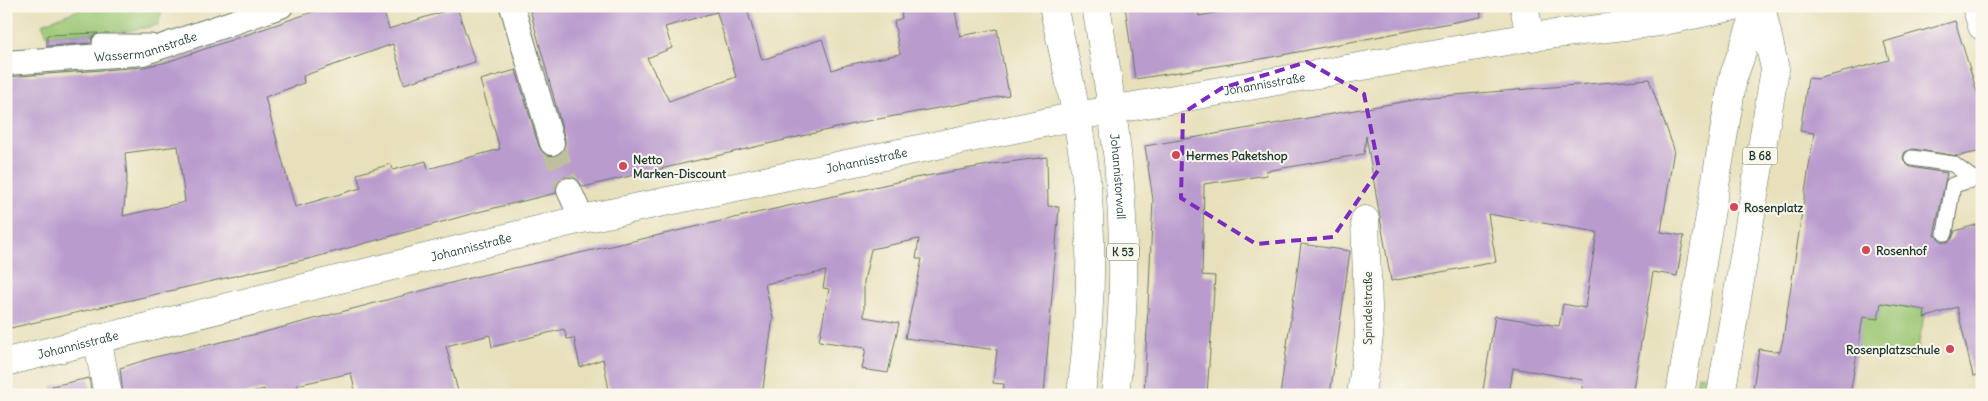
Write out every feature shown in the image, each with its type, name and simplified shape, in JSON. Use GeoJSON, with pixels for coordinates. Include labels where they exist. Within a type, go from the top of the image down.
{"type":"FeatureCollection","features":[{"type":"Feature","properties":{"kind":"main road","name":"K 53"},"geometry":{"type":"LineString","coordinates":[[1053,6],[1077,116],[1086,181],[1090,260],[1087,348],[1081,395]]}},
{"type":"Feature","properties":{"kind":"main road","name":"K 53"},"geometry":{"type":"LineString","coordinates":[[1096,6],[1112,110]]}},
{"type":"Feature","properties":{"kind":"main road"},"geometry":{"type":"LineString","coordinates":[[1524,6],[1530,37]]}},
{"type":"Feature","properties":{"kind":"main road","name":"Johannisstraße"},"geometry":{"type":"LineString","coordinates":[[6,362],[582,219],[1077,116],[1530,37],[1659,22],[1735,6]]}},
{"type":"Feature","properties":{"kind":"main road","name":"B 68"},"geometry":{"type":"LineString","coordinates":[[1680,395],[1733,78],[1759,6]]}},
{"type":"Feature","properties":{"kind":"main road","name":"B 68"},"geometry":{"type":"LineString","coordinates":[[1721,395],[1775,69],[1759,6]]}},
{"type":"Feature","properties":{"kind":"main road"},"geometry":{"type":"LineString","coordinates":[[1976,6],[1982,26]]}},
{"type":"Feature","properties":{"kind":"main road","name":"Johannistorwall"},"geometry":{"type":"LineString","coordinates":[[1112,110],[1118,167],[1123,258],[1120,349],[1116,395]]}},
{"type":"Feature","properties":{"kind":"main road","name":"Spindelstraße"},"geometry":{"type":"LineString","coordinates":[[1361,395],[1369,336],[1365,220]]}},
{"type":"Feature","properties":{"kind":"main road"},"geometry":{"type":"LineString","coordinates":[[97,338],[108,395]]}},
{"type":"Feature","properties":{"kind":"street","name":"Wassermannstraße"},"geometry":{"type":"LineString","coordinates":[[6,63],[143,53],[281,6]]}},
{"type":"Feature","properties":{"kind":"street"},"geometry":{"type":"LineString","coordinates":[[512,6],[552,143]]}},
{"type":"Feature","properties":{"kind":"street"},"geometry":{"type":"LineString","coordinates":[[569,190],[582,219]]}},
{"type":"Feature","properties":{"kind":"lane"},"geometry":{"type":"LineString","coordinates":[[100,42],[176,42]]}},
{"type":"Feature","properties":{"kind":"lane"},"geometry":{"type":"LineString","coordinates":[[1912,158],[1953,164],[1978,178]]}},
{"type":"Feature","properties":{"kind":"lane"},"geometry":{"type":"LineString","coordinates":[[1945,234],[1953,185],[1978,178]]}},
{"type":"Feature","properties":{"kind":"highlighted area"},"geometry":{"type":"Polygon","coordinates":[[[1307,62],[1364,94],[1379,169],[1333,237],[1256,244],[1181,198],[1183,113],[1222,88],[1307,62]]]}},
{"type":"Feature","properties":{"kind":"green space"},"geometry":{"type":"Polygon","coordinates":[[[88,6],[163,6],[158,25],[128,31],[47,35],[42,24],[88,6]]]}},
{"type":"Feature","properties":{"kind":"green space"},"geometry":{"type":"Polygon","coordinates":[[[1881,303],[1925,310],[1916,359],[1857,352],[1835,312],[1878,319],[1881,303]]]}},
{"type":"Feature","properties":{"kind":"green space"},"geometry":{"type":"Polygon","coordinates":[[[1698,375],[1712,377],[1709,395],[1695,395],[1698,375]]]}},
{"type":"Feature","properties":{"kind":"building"},"geometry":{"type":"Polygon","coordinates":[[[330,6],[382,6],[389,29],[457,7],[475,62],[404,84],[393,44],[303,76],[304,83],[265,97],[295,207],[361,188],[357,174],[391,164],[393,170],[426,161],[428,169],[500,149],[480,80],[516,70],[539,147],[543,153],[549,156],[562,153],[565,147],[565,139],[529,6],[715,6],[746,6],[762,60],[822,39],[832,70],[900,54],[894,21],[902,18],[900,6],[954,6],[960,36],[997,29],[1009,95],[862,122],[583,187],[577,179],[570,176],[564,177],[558,182],[556,193],[478,212],[312,258],[6,329],[6,77],[144,67],[167,62],[330,6]],[[715,6],[716,12],[665,27],[672,48],[647,58],[669,101],[736,77],[715,6]],[[178,146],[125,153],[127,178],[123,216],[185,202],[178,146]]]}},
{"type":"Feature","properties":{"kind":"building"},"geometry":{"type":"Polygon","coordinates":[[[1125,6],[1197,6],[1199,16],[1248,6],[1480,6],[1481,17],[1261,59],[1135,79],[1125,6]]]}},
{"type":"Feature","properties":{"kind":"building"},"geometry":{"type":"Polygon","coordinates":[[[1955,21],[1982,108],[1982,151],[1958,156],[1913,149],[1905,152],[1903,157],[1904,162],[1910,167],[1947,173],[1934,236],[1943,242],[1948,242],[1952,239],[1955,231],[1982,223],[1982,375],[1973,376],[1957,307],[1924,318],[1925,310],[1881,303],[1878,319],[1863,317],[1850,395],[1783,395],[1753,389],[1759,349],[1780,352],[1783,339],[1814,133],[1800,131],[1808,78],[1817,79],[1889,60],[1884,42],[1955,21]]]}},
{"type":"Feature","properties":{"kind":"building"},"geometry":{"type":"Polygon","coordinates":[[[98,33],[92,37],[91,43],[47,46],[47,35],[98,33]]]}},
{"type":"Feature","properties":{"kind":"building"},"geometry":{"type":"Polygon","coordinates":[[[1649,79],[1674,149],[1661,232],[1684,236],[1677,276],[1653,272],[1632,395],[1581,395],[1583,380],[1513,368],[1509,395],[1483,390],[1495,316],[1559,326],[1563,304],[1585,308],[1597,232],[1488,214],[1496,262],[1391,281],[1366,136],[1364,154],[1266,171],[1267,175],[1204,184],[1202,275],[1215,276],[1207,395],[1144,395],[1153,200],[1145,146],[1431,97],[1649,79]]]}},
{"type":"Feature","properties":{"kind":"building"},"geometry":{"type":"Polygon","coordinates":[[[1047,157],[1048,206],[1059,207],[1044,395],[1003,395],[1004,384],[993,383],[997,350],[905,338],[922,259],[916,259],[919,239],[871,249],[864,282],[864,317],[899,323],[888,373],[862,369],[866,348],[819,341],[829,289],[823,288],[826,271],[765,284],[773,318],[762,395],[610,395],[603,359],[580,367],[574,338],[567,339],[564,329],[492,347],[490,335],[446,346],[459,395],[356,395],[351,373],[297,385],[299,395],[265,395],[264,389],[240,395],[123,395],[120,368],[155,357],[261,333],[474,277],[752,214],[915,178],[1047,157]]]}},
{"type":"Feature","properties":{"kind":"building"},"geometry":{"type":"Polygon","coordinates":[[[1301,244],[1350,251],[1330,395],[1280,395],[1301,244]]]}},
{"type":"Feature","properties":{"kind":"building"},"geometry":{"type":"Polygon","coordinates":[[[89,378],[92,395],[53,395],[52,386],[89,378]]]}},
{"type":"Feature","properties":{"kind":"tunnel"},"geometry":{"type":"LineString","coordinates":[[552,143],[569,190]]}},
{"type":"Feature","properties":{"kind":"place","name":"Hermes Paketshop"},"geometry":{"type":"Point","coordinates":[1176,155]}},
{"type":"Feature","properties":{"kind":"place","name":"Netto Marken-Discount"},"geometry":{"type":"Point","coordinates":[623,166]}},
{"type":"Feature","properties":{"kind":"place","name":"Rosenplatz"},"geometry":{"type":"Point","coordinates":[1734,207]}},
{"type":"Feature","properties":{"kind":"place","name":"Rosenhof"},"geometry":{"type":"Point","coordinates":[1866,250]}},
{"type":"Feature","properties":{"kind":"place","name":"Rosenplatzschule"},"geometry":{"type":"Point","coordinates":[1950,349]}}]}
